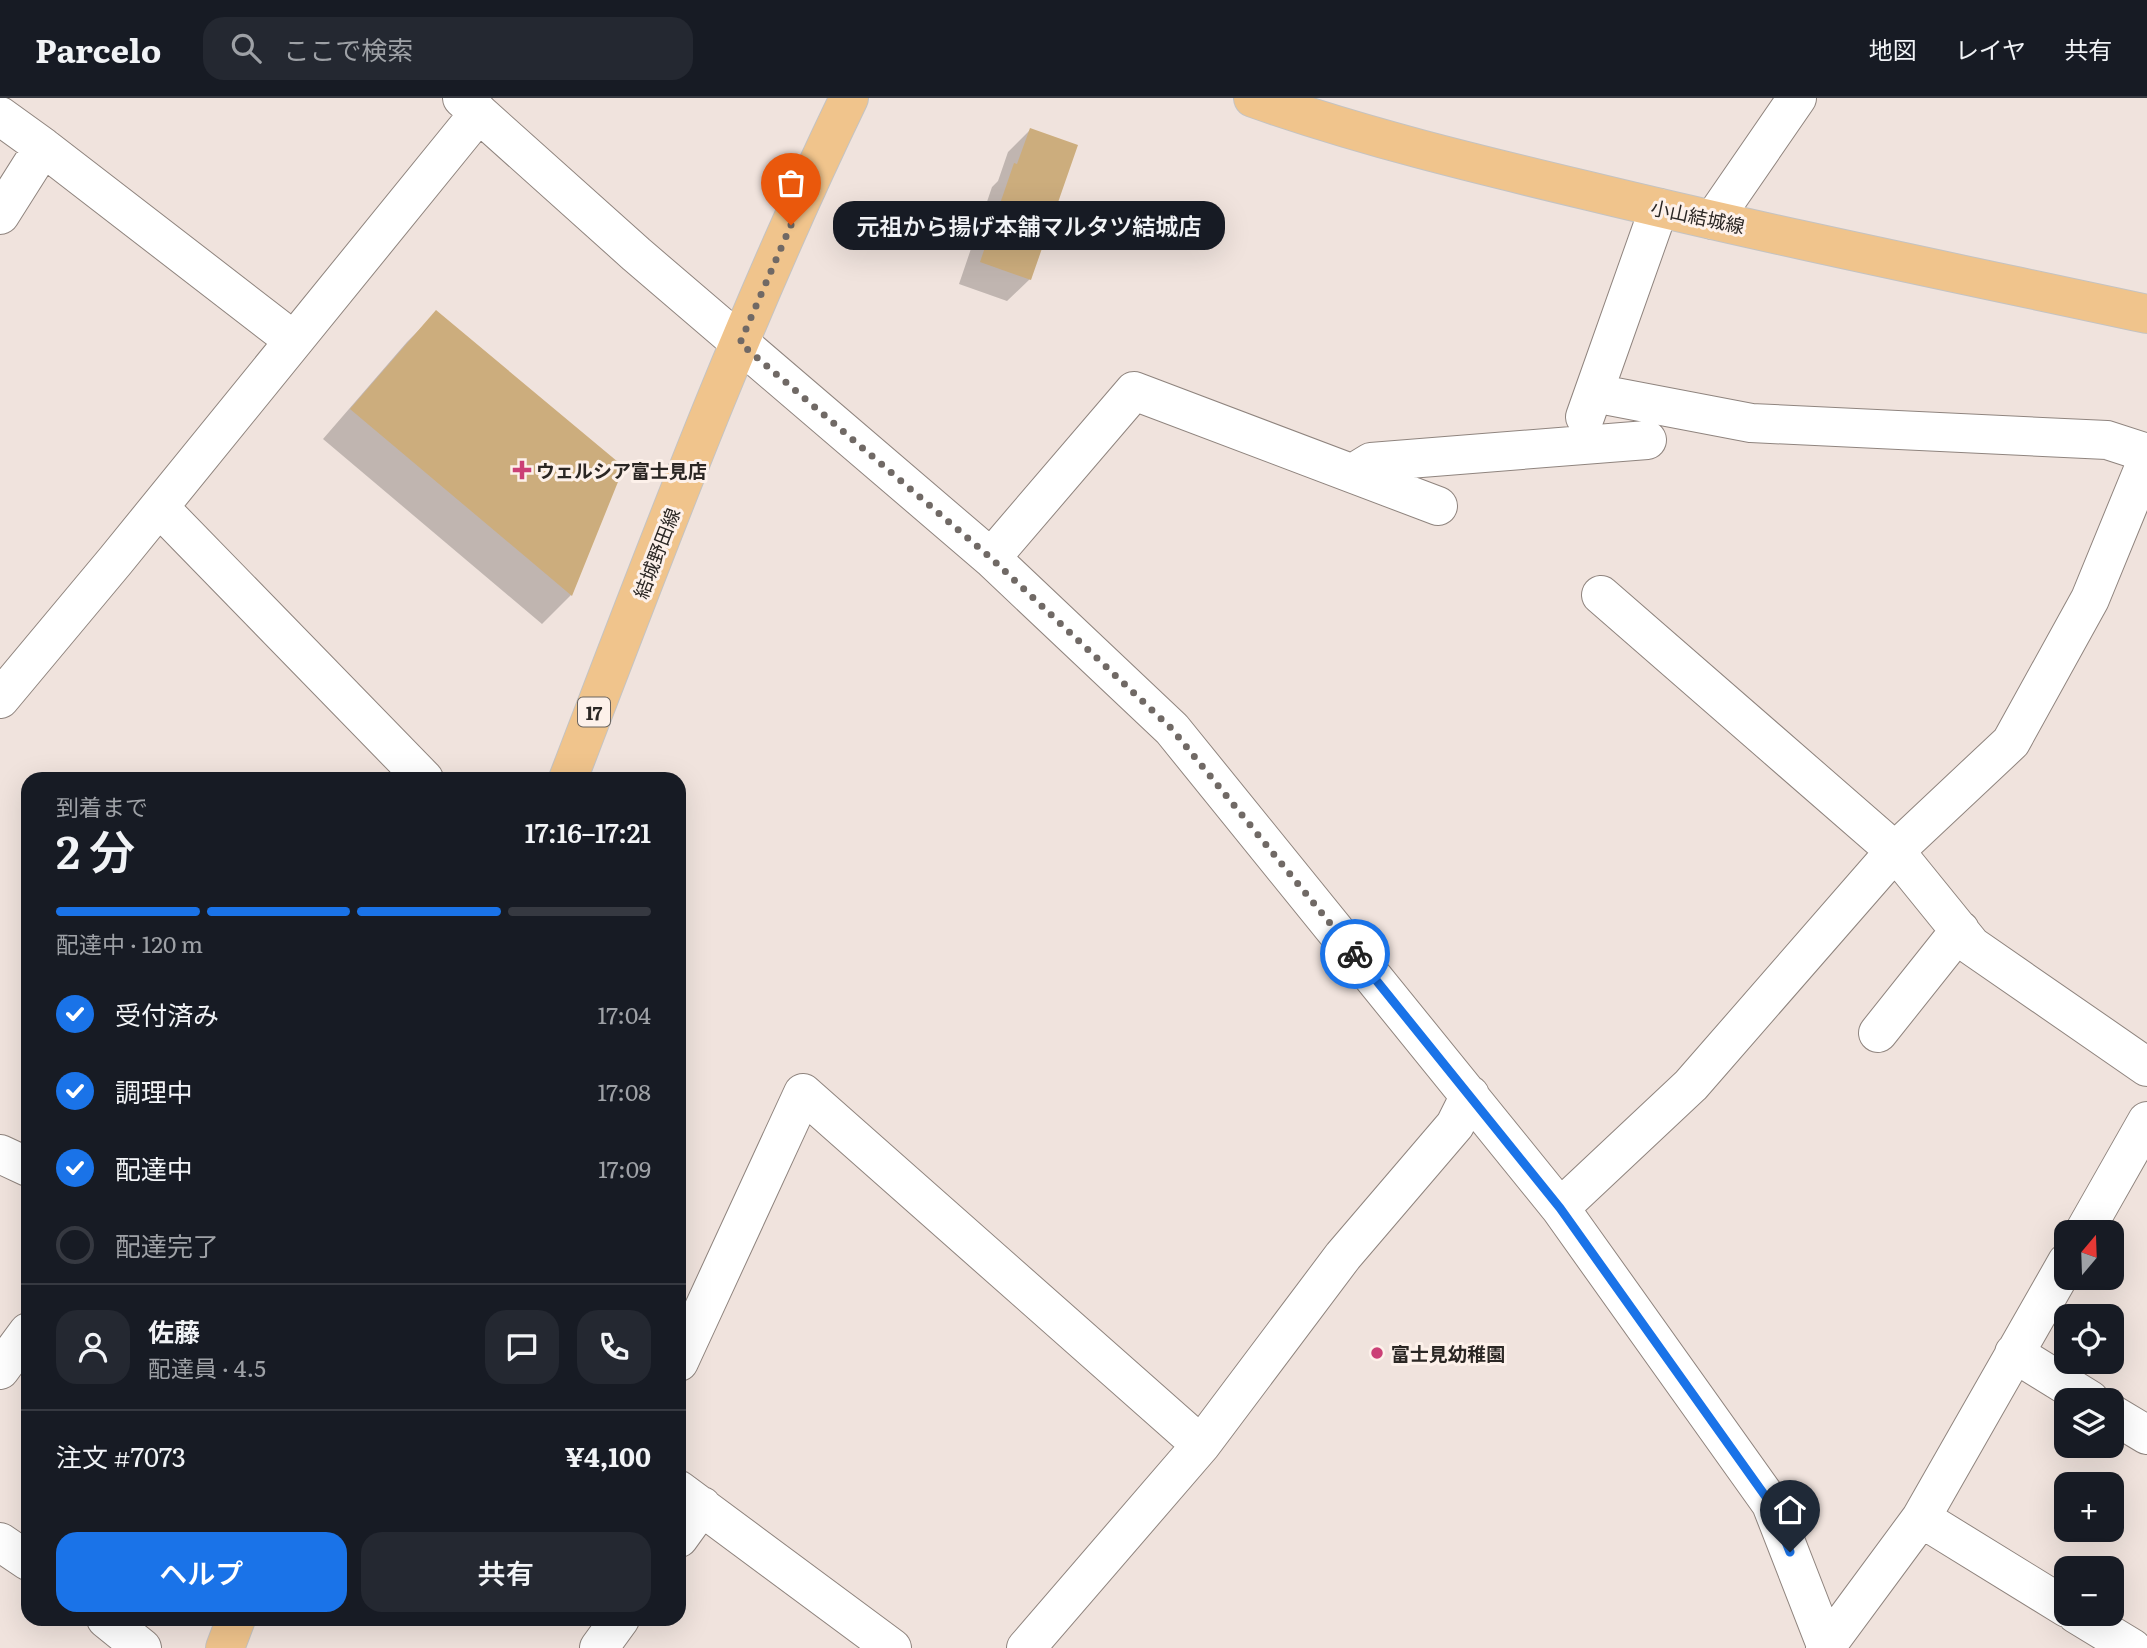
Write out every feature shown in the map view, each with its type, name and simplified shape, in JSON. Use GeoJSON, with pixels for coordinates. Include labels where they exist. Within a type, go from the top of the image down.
{"type":"FeatureCollection","features":[{"type":"Feature","properties":{"kind":"main road","name":"結城野田線"},"geometry":{"type":"LineString","coordinates":[[572,772],[689,466],[820,158],[849,98]]}},
{"type":"Feature","properties":{"kind":"main road","name":"小山結城線"},"geometry":{"type":"LineString","coordinates":[[1254,98],[1315,108],[1424,152],[1659,208],[2147,314]]}},
{"type":"Feature","properties":{"kind":"main road"},"geometry":{"type":"LineString","coordinates":[[225,1648],[233,1626]]}},
{"type":"Feature","properties":{"kind":"street"},"geometry":{"type":"LineString","coordinates":[[1713,220],[1797,98]]}},
{"type":"Feature","properties":{"kind":"street"},"geometry":{"type":"LineString","coordinates":[[0,699],[293,340],[470,106],[991,558],[1172,729],[1560,1208],[1771,1504],[1826,1647]]}},
{"type":"Feature","properties":{"kind":"street"},"geometry":{"type":"LineString","coordinates":[[0,116],[293,340]]}},
{"type":"Feature","properties":{"kind":"street"},"geometry":{"type":"LineString","coordinates":[[0,215],[43,147]]}},
{"type":"Feature","properties":{"kind":"street"},"geometry":{"type":"LineString","coordinates":[[1574,447],[1659,208]]}},
{"type":"Feature","properties":{"kind":"street"},"geometry":{"type":"LineString","coordinates":[[991,558],[1134,391],[1438,506]]}},
{"type":"Feature","properties":{"kind":"street"},"geometry":{"type":"LineString","coordinates":[[1594,393],[1751,423],[2107,440],[2147,453]]}},
{"type":"Feature","properties":{"kind":"street"},"geometry":{"type":"LineString","coordinates":[[1353,473],[1371,462],[1647,440]]}},
{"type":"Feature","properties":{"kind":"street"},"geometry":{"type":"LineString","coordinates":[[1560,1208],[1691,1085],[1895,851],[2011,742],[2090,598],[2147,460]]}},
{"type":"Feature","properties":{"kind":"street"},"geometry":{"type":"LineString","coordinates":[[159,507],[417,772]]}},
{"type":"Feature","properties":{"kind":"street"},"geometry":{"type":"LineString","coordinates":[[1601,595],[1895,851],[1972,946],[2147,1067]]}},
{"type":"Feature","properties":{"kind":"street"},"geometry":{"type":"LineString","coordinates":[[1878,1033],[1960,930]]}},
{"type":"Feature","properties":{"kind":"street"},"geometry":{"type":"LineString","coordinates":[[686,1347],[803,1094],[1201,1445]]}},
{"type":"Feature","properties":{"kind":"street"},"geometry":{"type":"LineString","coordinates":[[1026,1648],[1201,1445],[1343,1256],[1455,1125],[1470,1096]]}},
{"type":"Feature","properties":{"kind":"street"},"geometry":{"type":"LineString","coordinates":[[2091,1220],[2147,1121]]}},
{"type":"Feature","properties":{"kind":"street"},"geometry":{"type":"LineString","coordinates":[[0,1154],[21,1164]]}},
{"type":"Feature","properties":{"kind":"street"},"geometry":{"type":"LineString","coordinates":[[1826,1647],[1921,1518],[2054,1284]]}},
{"type":"Feature","properties":{"kind":"street"},"geometry":{"type":"LineString","coordinates":[[0,1370],[21,1342]]}},
{"type":"Feature","properties":{"kind":"street"},"geometry":{"type":"LineString","coordinates":[[2014,1353],[2071,1388]]}},
{"type":"Feature","properties":{"kind":"street"},"geometry":{"type":"LineString","coordinates":[[2124,1421],[2147,1435]]}},
{"type":"Feature","properties":{"kind":"street"},"geometry":{"type":"LineString","coordinates":[[691,1498],[877,1644]]}},
{"type":"Feature","properties":{"kind":"street"},"geometry":{"type":"LineString","coordinates":[[1921,1518],[2054,1600]]}},
{"type":"Feature","properties":{"kind":"street"},"geometry":{"type":"LineString","coordinates":[[0,1542],[21,1556]]}},
{"type":"Feature","properties":{"kind":"street"},"geometry":{"type":"LineString","coordinates":[[115,1626],[142,1648]]}},
{"type":"Feature","properties":{"kind":"street"},"geometry":{"type":"LineString","coordinates":[[599,1648],[615,1626]]}},
{"type":"Feature","properties":{"kind":"street"},"geometry":{"type":"LineString","coordinates":[[2096,1626],[2132,1648]]}},
{"type":"Feature","properties":{"kind":"building"},"geometry":{"type":"Polygon","coordinates":[[[1030,128],[1078,145],[1031,280],[980,262],[1014,163],[1017,164],[1030,128]]]}},
{"type":"Feature","properties":{"kind":"building"},"geometry":{"type":"Polygon","coordinates":[[[436,310],[624,467],[572,596],[350,409],[436,310]]]}},
{"type":"Feature","properties":{"kind":"way so far"},"geometry":{"type":"LineString","coordinates":[[791,225],[740,343],[991,558],[1172,729],[1355,954]]}},
{"type":"Feature","properties":{"kind":"place","name":"元祖から揚げ本舗マルタツ結城店"},"geometry":{"type":"Point","coordinates":[791,225]}},
{"type":"Feature","properties":{"kind":"place","name":"ウェルシア富士見店"},"geometry":{"type":"Point","coordinates":[522,470]}},
{"type":"Feature","properties":{"kind":"place","name":"富士見幼稚園"},"geometry":{"type":"Point","coordinates":[1377,1353]}},
{"type":"Feature","properties":{"kind":"route"},"geometry":{"type":"LineString","coordinates":[[1355,954],[1560,1208],[1771,1504],[1790,1552]]}}]}
